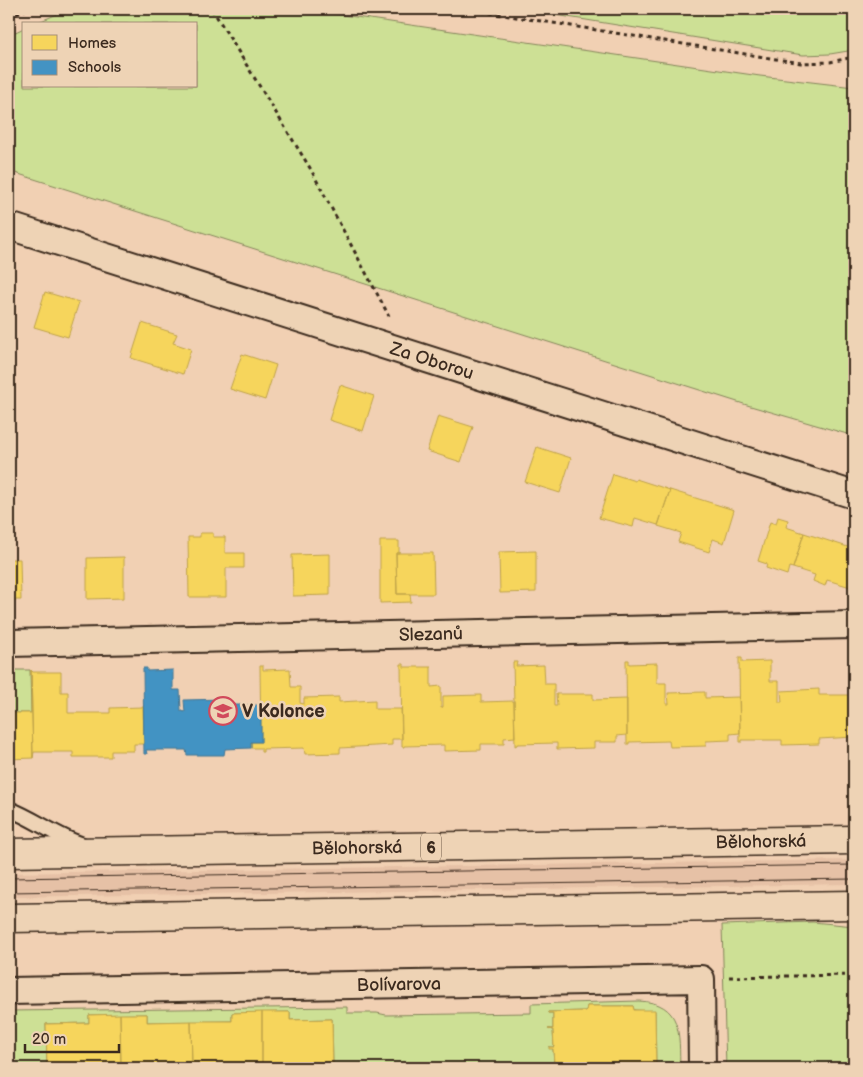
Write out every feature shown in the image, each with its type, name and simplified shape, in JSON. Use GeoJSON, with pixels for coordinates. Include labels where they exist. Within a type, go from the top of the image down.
{"type":"FeatureCollection","features":[{"type":"Feature","properties":{"kind":"main road","name":"Bělohorská"},"geometry":{"type":"LineString","coordinates":[[9,853],[854,840]]}},
{"type":"Feature","properties":{"kind":"main road"},"geometry":{"type":"LineString","coordinates":[[9,918],[851,906]]}},
{"type":"Feature","properties":{"kind":"street","name":"Za Oborou"},"geometry":{"type":"LineString","coordinates":[[9,226],[854,495]]}},
{"type":"Feature","properties":{"kind":"street","name":"Slezanů"},"geometry":{"type":"LineString","coordinates":[[9,643],[854,625]]}},
{"type":"Feature","properties":{"kind":"street","name":"Bolívarova"},"geometry":{"type":"LineString","coordinates":[[9,991],[701,979]]}},
{"type":"Feature","properties":{"kind":"street"},"geometry":{"type":"LineString","coordinates":[[701,979],[702,1068]]}},
{"type":"Feature","properties":{"kind":"lane"},"geometry":{"type":"LineString","coordinates":[[9,809],[32,818],[74,842],[105,852]]}},
{"type":"Feature","properties":{"kind":"path"},"geometry":{"type":"LineString","coordinates":[[9,17],[27,9]]}},
{"type":"Feature","properties":{"kind":"path"},"geometry":{"type":"LineString","coordinates":[[212,9],[310,168],[408,352]]}},
{"type":"Feature","properties":{"kind":"path"},"geometry":{"type":"LineString","coordinates":[[466,9],[801,63],[830,62],[854,57]]}},
{"type":"Feature","properties":{"kind":"path"},"geometry":{"type":"LineString","coordinates":[[701,979],[854,975]]}},
{"type":"Feature","properties":{"kind":"shaded area"},"geometry":{"type":"Polygon","coordinates":[[[854,860],[854,884],[9,897],[9,873],[854,860]]]}},
{"type":"Feature","properties":{"kind":"green space"},"geometry":{"type":"Polygon","coordinates":[[[69,9],[301,9],[760,76],[854,87],[854,436],[747,405],[9,171],[9,35],[22,29],[22,88],[198,88],[198,22],[39,22],[69,9]]]}},
{"type":"Feature","properties":{"kind":"green space"},"geometry":{"type":"Polygon","coordinates":[[[518,9],[854,9],[854,50],[830,54],[803,55],[518,9]]]}},
{"type":"Feature","properties":{"kind":"green space"},"geometry":{"type":"Polygon","coordinates":[[[11,670],[30,670],[31,713],[12,713],[11,670]]]}},
{"type":"Feature","properties":{"kind":"green space"},"geometry":{"type":"Polygon","coordinates":[[[813,922],[854,926],[853,1068],[726,1068],[722,925],[813,922]]]}},
{"type":"Feature","properties":{"kind":"green space"},"geometry":{"type":"Polygon","coordinates":[[[639,1001],[653,1003],[664,1008],[676,1022],[680,1068],[656,1068],[655,1011],[634,1010],[633,1006],[587,1006],[586,1011],[548,1012],[553,1013],[553,1029],[548,1029],[553,1030],[554,1047],[549,1047],[553,1049],[554,1064],[549,1064],[549,1068],[333,1068],[332,1019],[290,1020],[290,1012],[232,1013],[232,1021],[147,1022],[147,1014],[89,1015],[89,1023],[46,1024],[47,1068],[9,1068],[9,1011],[347,1007],[347,1013],[377,1013],[386,1015],[531,1013],[531,1004],[639,1001]]]}},
{"type":"Feature","properties":{"kind":"building: Homes"},"geometry":{"type":"Polygon","coordinates":[[[45,292],[79,302],[68,337],[34,327],[45,292]]]}},
{"type":"Feature","properties":{"kind":"building: Homes"},"geometry":{"type":"Polygon","coordinates":[[[142,323],[177,334],[173,343],[191,349],[183,374],[131,358],[142,323]]]}},
{"type":"Feature","properties":{"kind":"building: Homes"},"geometry":{"type":"Polygon","coordinates":[[[242,354],[276,365],[265,400],[230,389],[242,354]]]}},
{"type":"Feature","properties":{"kind":"building: Homes"},"geometry":{"type":"Polygon","coordinates":[[[340,385],[374,396],[363,431],[329,420],[340,385]]]}},
{"type":"Feature","properties":{"kind":"building: Homes"},"geometry":{"type":"Polygon","coordinates":[[[438,416],[473,427],[461,462],[427,451],[438,416]]]}},
{"type":"Feature","properties":{"kind":"building: Homes"},"geometry":{"type":"Polygon","coordinates":[[[537,447],[571,458],[560,493],[525,482],[537,447]]]}},
{"type":"Feature","properties":{"kind":"building: Homes"},"geometry":{"type":"Polygon","coordinates":[[[613,474],[670,490],[658,525],[635,518],[633,527],[599,518],[613,474]]]}},
{"type":"Feature","properties":{"kind":"building: Homes"},"geometry":{"type":"Polygon","coordinates":[[[670,490],[734,510],[724,543],[713,539],[709,552],[678,542],[681,533],[658,526],[670,490]]]}},
{"type":"Feature","properties":{"kind":"building: Homes"},"geometry":{"type":"Polygon","coordinates":[[[778,517],[788,520],[786,527],[804,533],[793,568],[789,567],[787,575],[766,568],[767,564],[758,561],[770,522],[776,524],[778,517]]]}},
{"type":"Feature","properties":{"kind":"building: Homes"},"geometry":{"type":"Polygon","coordinates":[[[200,533],[213,533],[213,537],[225,537],[225,553],[244,553],[244,568],[226,568],[226,597],[189,597],[188,537],[200,537],[200,533]]]}},
{"type":"Feature","properties":{"kind":"building: Homes"},"geometry":{"type":"Polygon","coordinates":[[[804,533],[854,549],[854,588],[827,580],[825,586],[813,581],[815,575],[793,568],[804,533]]]}},
{"type":"Feature","properties":{"kind":"building: Homes"},"geometry":{"type":"Polygon","coordinates":[[[380,541],[399,541],[399,553],[396,553],[397,594],[410,594],[411,602],[380,603],[380,541]]]}},
{"type":"Feature","properties":{"kind":"building: Homes"},"geometry":{"type":"Polygon","coordinates":[[[536,551],[536,592],[500,593],[499,552],[536,551]]]}},
{"type":"Feature","properties":{"kind":"building: Homes"},"geometry":{"type":"Polygon","coordinates":[[[396,553],[433,553],[434,594],[397,594],[396,553]]]}},
{"type":"Feature","properties":{"kind":"building: Homes"},"geometry":{"type":"Polygon","coordinates":[[[330,554],[330,595],[293,596],[292,555],[330,554]]]}},
{"type":"Feature","properties":{"kind":"building: Homes"},"geometry":{"type":"Polygon","coordinates":[[[124,557],[124,598],[87,599],[87,558],[124,557]]]}},
{"type":"Feature","properties":{"kind":"building: Homes"},"geometry":{"type":"Polygon","coordinates":[[[9,559],[20,559],[21,600],[9,600],[9,559]]]}},
{"type":"Feature","properties":{"kind":"building: Homes"},"geometry":{"type":"Polygon","coordinates":[[[739,658],[742,658],[742,662],[770,661],[770,681],[779,681],[779,702],[782,702],[781,691],[819,689],[819,695],[854,695],[854,737],[819,739],[819,744],[782,745],[782,740],[742,740],[740,742],[739,658]]]}},
{"type":"Feature","properties":{"kind":"building: Homes"},"geometry":{"type":"Polygon","coordinates":[[[626,660],[629,660],[629,664],[657,663],[657,683],[666,683],[666,704],[669,704],[668,693],[705,692],[705,698],[739,697],[740,733],[730,734],[730,740],[706,741],[706,746],[670,747],[669,741],[629,742],[627,744],[626,660]]]}},
{"type":"Feature","properties":{"kind":"building: Homes"},"geometry":{"type":"Polygon","coordinates":[[[513,662],[517,662],[516,666],[544,665],[545,684],[554,684],[554,706],[557,706],[556,694],[593,694],[593,700],[627,699],[627,735],[617,736],[617,742],[594,742],[594,748],[557,749],[557,743],[517,744],[515,746],[513,662]]]}},
{"type":"Feature","properties":{"kind":"building: Homes"},"geometry":{"type":"Polygon","coordinates":[[[401,664],[404,664],[404,667],[431,667],[431,687],[441,686],[441,708],[443,707],[443,696],[481,695],[481,702],[514,701],[515,737],[504,738],[504,744],[481,744],[481,750],[444,751],[444,745],[402,747],[401,664]]]}},
{"type":"Feature","properties":{"kind":"building: Homes"},"geometry":{"type":"Polygon","coordinates":[[[260,666],[263,666],[263,670],[290,669],[291,687],[300,687],[300,703],[304,704],[304,698],[339,697],[339,702],[375,700],[375,709],[401,709],[402,739],[392,739],[392,745],[340,748],[340,753],[305,754],[304,748],[263,749],[263,752],[261,752],[261,748],[251,748],[251,742],[261,742],[260,666]]]}},
{"type":"Feature","properties":{"kind":"building: Homes"},"geometry":{"type":"Polygon","coordinates":[[[9,670],[11,670],[12,713],[31,713],[31,670],[33,758],[9,759],[9,670]]]}},
{"type":"Feature","properties":{"kind":"building: Homes"},"geometry":{"type":"Polygon","coordinates":[[[31,670],[33,672],[61,672],[61,692],[68,692],[68,713],[110,713],[110,708],[143,707],[144,744],[134,744],[134,751],[111,751],[111,757],[73,757],[73,752],[34,752],[33,758],[31,670]]]}},
{"type":"Feature","properties":{"kind":"building: Homes"},"geometry":{"type":"Polygon","coordinates":[[[587,1006],[633,1006],[634,1010],[655,1010],[656,1068],[549,1068],[549,1064],[554,1064],[553,1049],[549,1049],[549,1047],[554,1047],[553,1030],[548,1029],[553,1029],[553,1013],[548,1012],[586,1011],[587,1006]]]}},
{"type":"Feature","properties":{"kind":"building: Homes"},"geometry":{"type":"Polygon","coordinates":[[[262,1012],[262,1068],[192,1068],[191,1021],[232,1021],[232,1013],[262,1012]]]}},
{"type":"Feature","properties":{"kind":"building: Homes"},"geometry":{"type":"Polygon","coordinates":[[[262,1012],[290,1012],[290,1020],[332,1019],[333,1068],[262,1068],[262,1012]]]}},
{"type":"Feature","properties":{"kind":"building: Homes"},"geometry":{"type":"Polygon","coordinates":[[[120,1014],[121,1068],[47,1068],[46,1024],[89,1023],[89,1015],[120,1014]]]}},
{"type":"Feature","properties":{"kind":"building: Homes"},"geometry":{"type":"Polygon","coordinates":[[[120,1014],[147,1014],[147,1022],[191,1021],[192,1068],[121,1068],[120,1014]]]}},
{"type":"Feature","properties":{"kind":"building: Schools","name":"V Kolonce"},"geometry":{"type":"Polygon","coordinates":[[[143,668],[147,668],[147,671],[173,670],[173,690],[180,690],[181,711],[185,712],[184,700],[224,699],[224,705],[261,705],[261,742],[251,742],[251,748],[225,749],[224,755],[187,755],[186,750],[146,750],[147,754],[144,754],[143,668]]]}},
{"type":"Feature","properties":{"kind":"tram line"},"geometry":{"type":"LineString","coordinates":[[9,878],[854,865]]}},
{"type":"Feature","properties":{"kind":"tram line"},"geometry":{"type":"LineString","coordinates":[[9,892],[854,879]]}},
{"type":"Feature","properties":{"kind":"place","name":"V Kolonce"},"geometry":{"type":"Point","coordinates":[223,711]}}]}
